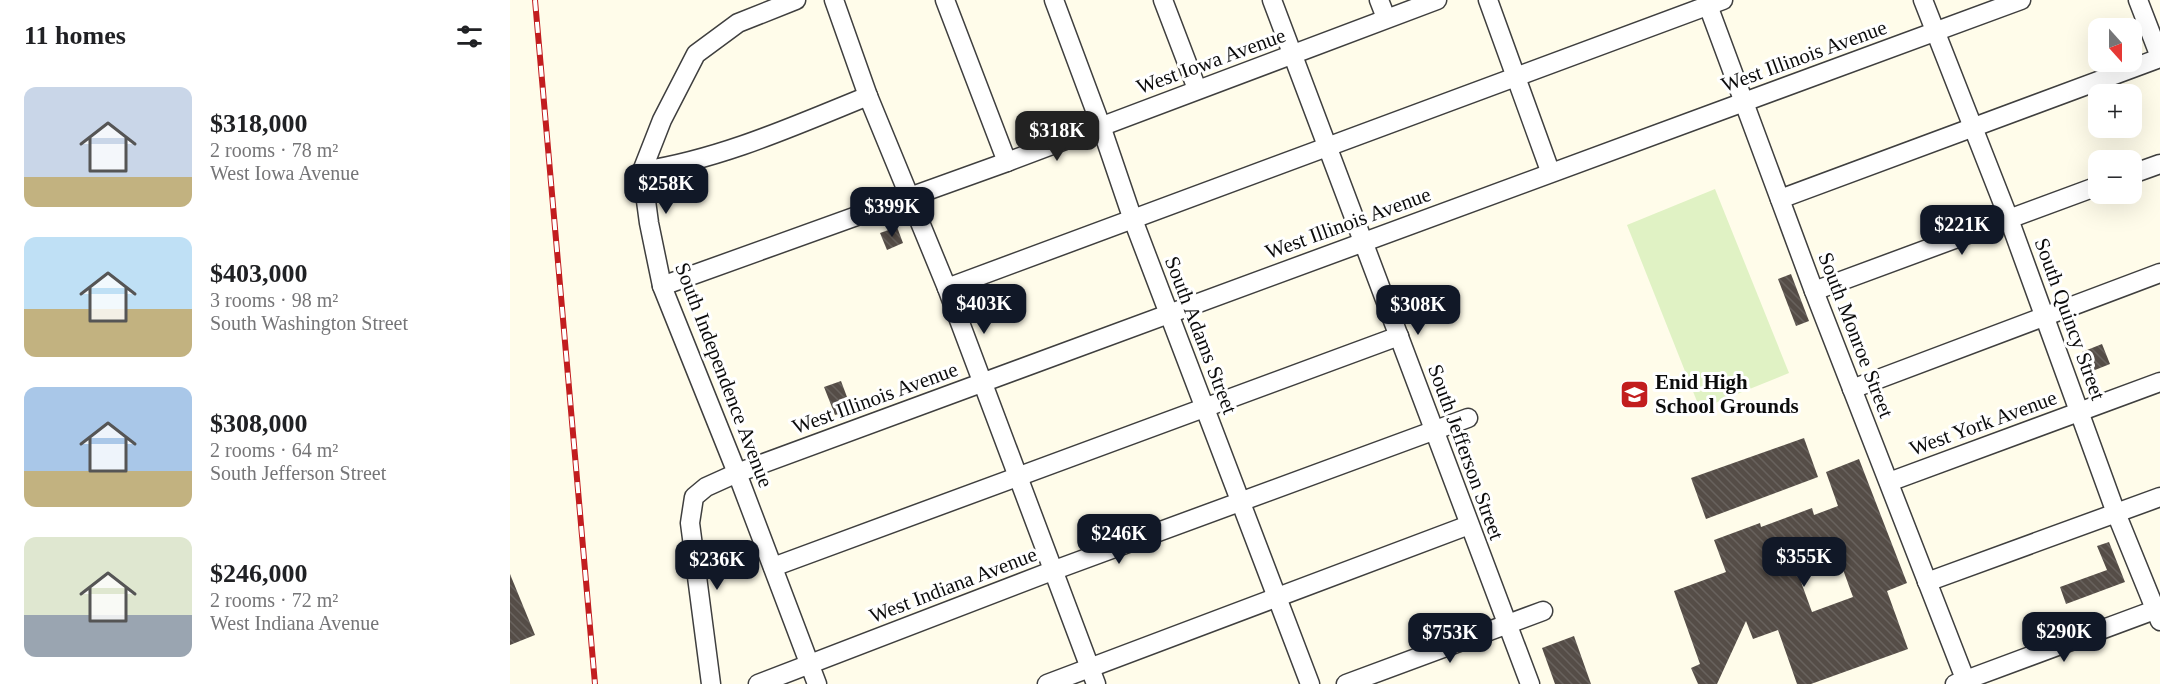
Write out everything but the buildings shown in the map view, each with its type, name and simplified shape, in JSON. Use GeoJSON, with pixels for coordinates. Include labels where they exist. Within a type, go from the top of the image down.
{"type":"FeatureCollection","features":[{"type":"Feature","properties":{"kind":"street","name":"South Independence Avenue"},"geometry":{"type":"LineString","coordinates":[[796,0],[738,23],[696,54],[662,120],[642,171],[649,223],[662,286],[737,473],[817,684]]}},
{"type":"Feature","properties":{"kind":"street"},"geometry":{"type":"LineString","coordinates":[[834,0],[868,96],[947,288],[1093,676]]}},
{"type":"Feature","properties":{"kind":"street"},"geometry":{"type":"LineString","coordinates":[[945,0],[1007,162]]}},
{"type":"Feature","properties":{"kind":"street","name":"South Adams Street"},"geometry":{"type":"LineString","coordinates":[[1054,0],[1132,217],[1311,684]]}},
{"type":"Feature","properties":{"kind":"street"},"geometry":{"type":"LineString","coordinates":[[1163,0],[1197,89]]}},
{"type":"Feature","properties":{"kind":"street","name":"South Jefferson Street"},"geometry":{"type":"LineString","coordinates":[[1272,0],[1468,525],[1530,684]]}},
{"type":"Feature","properties":{"kind":"street"},"geometry":{"type":"LineString","coordinates":[[1379,0],[1386,18]]}},
{"type":"Feature","properties":{"kind":"street","name":"West Iowa Avenue"},"geometry":{"type":"LineString","coordinates":[[662,286],[909,195],[1007,162],[1437,0]]}},
{"type":"Feature","properties":{"kind":"street"},"geometry":{"type":"LineString","coordinates":[[1488,0],[1550,171]]}},
{"type":"Feature","properties":{"kind":"street","name":"South Quincy Street"},"geometry":{"type":"LineString","coordinates":[[1923,0],[2009,219],[2116,513],[2159,613]]}},
{"type":"Feature","properties":{"kind":"street","name":"West Illinois Avenue"},"geometry":{"type":"LineString","coordinates":[[711,684],[690,523],[694,497],[706,488],[737,473],[1168,312],[2021,0]]}},
{"type":"Feature","properties":{"kind":"street"},"geometry":{"type":"LineString","coordinates":[[1780,199],[2160,57],[2138,0]]}},
{"type":"Feature","properties":{"kind":"street"},"geometry":{"type":"LineString","coordinates":[[947,288],[1712,2]]}},
{"type":"Feature","properties":{"kind":"street","name":"South Monroe Street"},"geometry":{"type":"LineString","coordinates":[[1712,2],[1742,102],[1927,582],[1962,683]]}},
{"type":"Feature","properties":{"kind":"street"},"geometry":{"type":"LineString","coordinates":[[642,171],[689,162],[729,150],[868,96]]}},
{"type":"Feature","properties":{"kind":"street"},"geometry":{"type":"LineString","coordinates":[[2142,170],[2160,164]]}},
{"type":"Feature","properties":{"kind":"street"},"geometry":{"type":"LineString","coordinates":[[1814,291],[2088,190]]}},
{"type":"Feature","properties":{"kind":"street"},"geometry":{"type":"LineString","coordinates":[[1852,389],[2160,273]]}},
{"type":"Feature","properties":{"kind":"street"},"geometry":{"type":"LineString","coordinates":[[773,567],[1399,336]]}},
{"type":"Feature","properties":{"kind":"street","name":"West York Avenue"},"geometry":{"type":"LineString","coordinates":[[1889,482],[2160,382]]}},
{"type":"Feature","properties":{"kind":"street","name":"West Indiana Avenue"},"geometry":{"type":"LineString","coordinates":[[758,684],[1052,571],[1468,418]]}},
{"type":"Feature","properties":{"kind":"street"},"geometry":{"type":"LineString","coordinates":[[1927,582],[2160,497]]}},
{"type":"Feature","properties":{"kind":"street"},"geometry":{"type":"LineString","coordinates":[[1047,684],[1093,676],[1277,596],[1468,525]]}},
{"type":"Feature","properties":{"kind":"street"},"geometry":{"type":"LineString","coordinates":[[1346,684],[1543,611]]}},
{"type":"Feature","properties":{"kind":"street"},"geometry":{"type":"LineString","coordinates":[[1962,683],[2159,613]]}},
{"type":"Feature","properties":{"kind":"green space"},"geometry":{"type":"Polygon","coordinates":[[[1715,189],[1789,373],[1700,409],[1627,225],[1715,189]]]}},
{"type":"Feature","properties":{"kind":"railway"},"geometry":{"type":"LineString","coordinates":[[535,0],[595,684]]}},
{"type":"Feature","properties":{"kind":"place","name":"Enid High School Grounds"},"geometry":{"type":"Point","coordinates":[1634,394]}}]}
